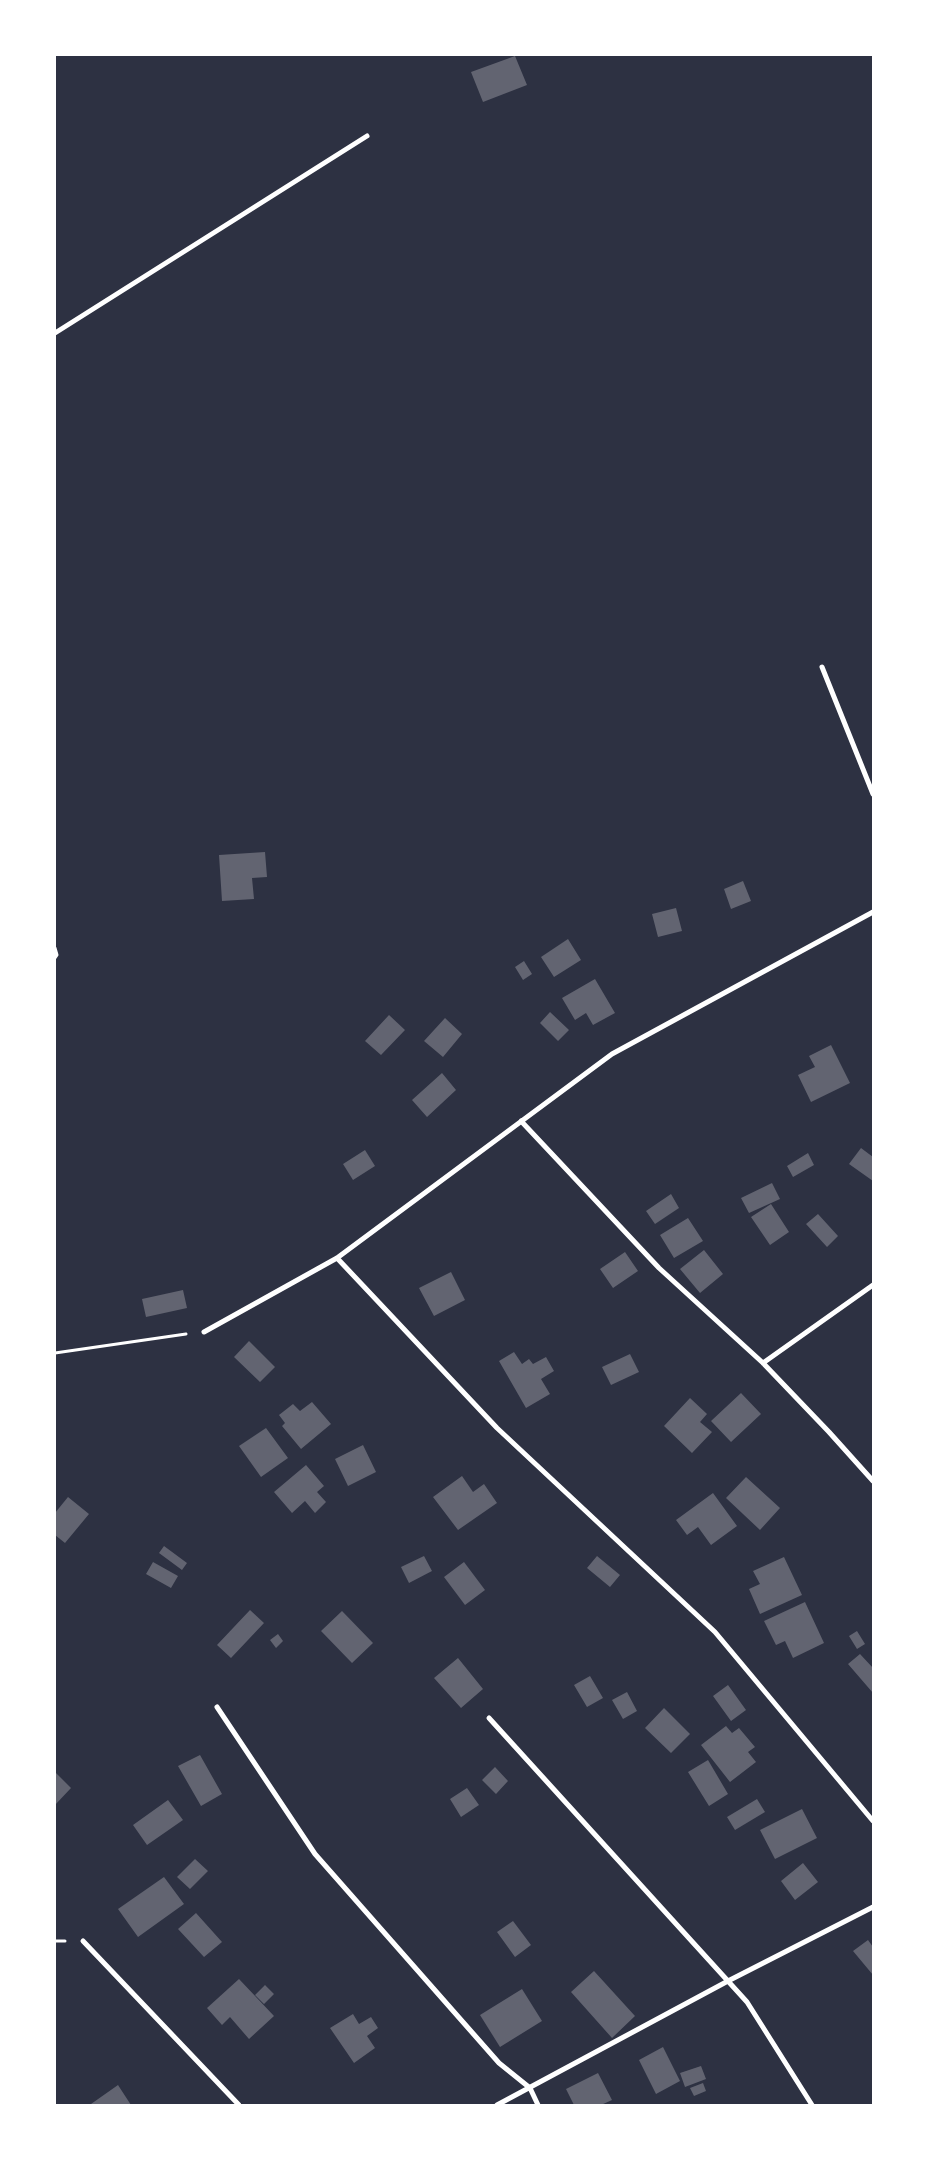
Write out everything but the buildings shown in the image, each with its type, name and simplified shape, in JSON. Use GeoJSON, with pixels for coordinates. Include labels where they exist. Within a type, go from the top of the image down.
{"type":"FeatureCollection","features":[{"type":"Feature","properties":{"kind":"street"},"geometry":{"type":"LineString","coordinates":[[55,333],[367,136]]}},
{"type":"Feature","properties":{"kind":"street"},"geometry":{"type":"LineString","coordinates":[[822,667],[873,794]]}},
{"type":"Feature","properties":{"kind":"street"},"geometry":{"type":"LineString","coordinates":[[204,1332],[336,1258],[612,1054],[873,912]]}},
{"type":"Feature","properties":{"kind":"street"},"geometry":{"type":"LineString","coordinates":[[521,1121],[660,1268],[763,1363],[873,1481]]}},
{"type":"Feature","properties":{"kind":"street"},"geometry":{"type":"LineString","coordinates":[[336,1258],[497,1428],[715,1632],[873,1820]]}},
{"type":"Feature","properties":{"kind":"street"},"geometry":{"type":"LineString","coordinates":[[763,1363],[873,1285]]}},
{"type":"Feature","properties":{"kind":"street"},"geometry":{"type":"LineString","coordinates":[[217,1707],[315,1854],[499,2063],[530,2088],[538,2105]]}},
{"type":"Feature","properties":{"kind":"street"},"geometry":{"type":"LineString","coordinates":[[489,1718],[747,2002],[812,2105]]}},
{"type":"Feature","properties":{"kind":"street"},"geometry":{"type":"LineString","coordinates":[[497,2105],[728,1981],[873,1907]]}},
{"type":"Feature","properties":{"kind":"street"},"geometry":{"type":"LineString","coordinates":[[83,1941],[239,2105]]}},
{"type":"Feature","properties":{"kind":"path"},"geometry":{"type":"LineString","coordinates":[[55,948],[57,955],[55,958]]}},
{"type":"Feature","properties":{"kind":"path"},"geometry":{"type":"LineString","coordinates":[[55,1353],[204,1332]]}}]}
